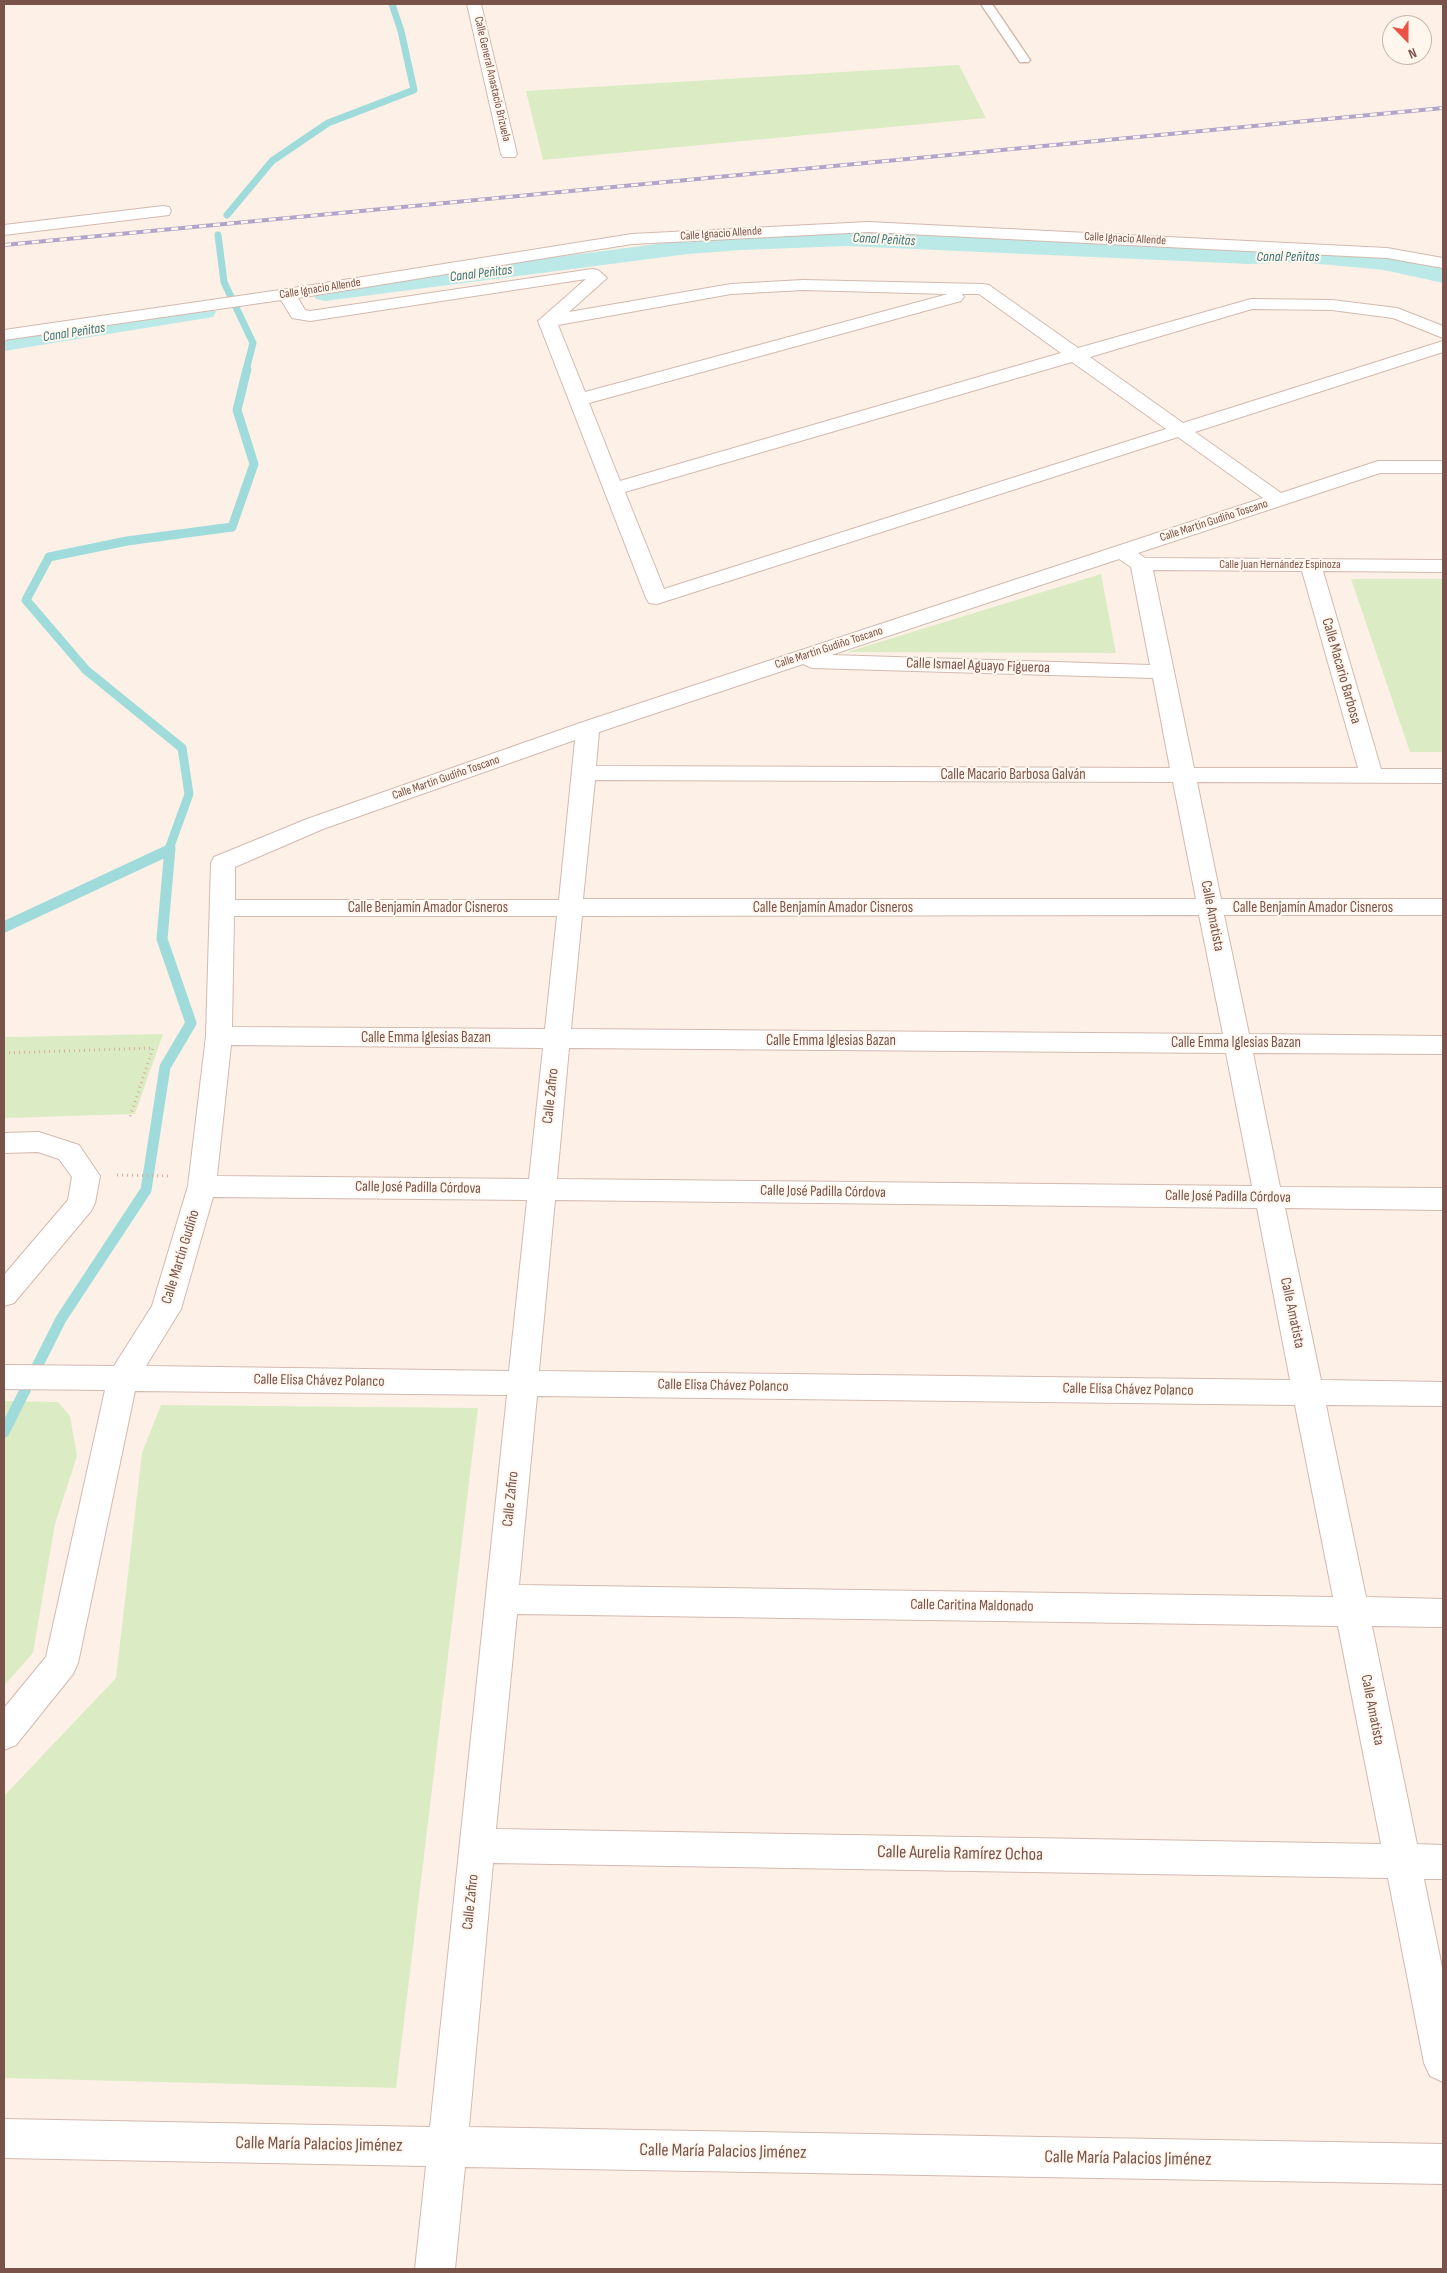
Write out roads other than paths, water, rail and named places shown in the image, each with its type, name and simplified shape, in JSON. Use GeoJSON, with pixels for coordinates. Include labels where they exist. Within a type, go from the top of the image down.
{"type":"FeatureCollection","features":[{"type":"Feature","properties":{"kind":"street","name":"Calle General Anastacio Brizuela"},"geometry":{"type":"LineString","coordinates":[[474,4],[509,154]]}},
{"type":"Feature","properties":{"kind":"street"},"geometry":{"type":"LineString","coordinates":[[4,230],[163,212]]}},
{"type":"Feature","properties":{"kind":"street","name":"Calle Ignacio Allende"},"geometry":{"type":"LineString","coordinates":[[4,335],[287,294],[632,239],[759,231],[868,227],[1312,248],[1387,253],[1443,263]]}},
{"type":"Feature","properties":{"kind":"street"},"geometry":{"type":"LineString","coordinates":[[287,294],[298,314],[310,316],[583,274],[592,274],[598,278],[547,321]]}},
{"type":"Feature","properties":{"kind":"street"},"geometry":{"type":"LineString","coordinates":[[547,321],[731,289],[803,285],[983,289],[1278,500]]}},
{"type":"Feature","properties":{"kind":"street"},"geometry":{"type":"LineString","coordinates":[[578,400],[983,289]]}},
{"type":"Feature","properties":{"kind":"street"},"geometry":{"type":"LineString","coordinates":[[613,489],[1251,304],[1332,305],[1397,313],[1443,333]]}},
{"type":"Feature","properties":{"kind":"street"},"geometry":{"type":"LineString","coordinates":[[547,321],[657,598],[1443,346]]}},
{"type":"Feature","properties":{"kind":"street","name":"Calle Martín Gudiño Toscano"},"geometry":{"type":"LineString","coordinates":[[223,863],[315,824],[588,728],[793,660],[1131,558],[1278,500],[1378,466],[1443,467]]}},
{"type":"Feature","properties":{"kind":"street","name":"Calle Juan Hernández Espinoza"},"geometry":{"type":"LineString","coordinates":[[1131,558],[1310,565],[1443,566]]}},
{"type":"Feature","properties":{"kind":"street","name":"Calle Amatista"},"geometry":{"type":"LineString","coordinates":[[1131,558],[1163,672],[1443,2063]]}},
{"type":"Feature","properties":{"kind":"street","name":"Calle Macario Barbosa"},"geometry":{"type":"LineString","coordinates":[[1310,565],[1372,776]]}},
{"type":"Feature","properties":{"kind":"street","name":"Calle Ismael Aguayo Figueroa"},"geometry":{"type":"LineString","coordinates":[[793,660],[1163,672]]}},
{"type":"Feature","properties":{"kind":"street","name":"Calle Zafiro"},"geometry":{"type":"LineString","coordinates":[[435,2269],[588,728]]}},
{"type":"Feature","properties":{"kind":"street","name":"Calle Macario Barbosa Galván"},"geometry":{"type":"LineString","coordinates":[[583,773],[1443,776]]}},
{"type":"Feature","properties":{"kind":"street","name":"Calle Martín Gudiño"},"geometry":{"type":"LineString","coordinates":[[4,1734],[61,1663],[123,1378],[166,1309],[202,1186],[219,1036],[223,863]]}},
{"type":"Feature","properties":{"kind":"street","name":"Calle Benjamín Amador Cisneros"},"geometry":{"type":"LineString","coordinates":[[222,908],[1443,907]]}},
{"type":"Feature","properties":{"kind":"street","name":"Calle Emma Iglesias Bazan"},"geometry":{"type":"LineString","coordinates":[[219,1036],[1443,1045]]}},
{"type":"Feature","properties":{"kind":"street"},"geometry":{"type":"LineString","coordinates":[[4,1143],[39,1142],[70,1152],[86,1176],[81,1203],[4,1295]]}},
{"type":"Feature","properties":{"kind":"street","name":"Calle José Padilla Córdova"},"geometry":{"type":"LineString","coordinates":[[202,1186],[1443,1199]]}},
{"type":"Feature","properties":{"kind":"street","name":"Calle Elisa Chávez Polanco"},"geometry":{"type":"LineString","coordinates":[[4,1377],[1443,1394]]}},
{"type":"Feature","properties":{"kind":"street","name":"Calle Caritina Maldonado"},"geometry":{"type":"LineString","coordinates":[[502,1600],[1443,1613]]}},
{"type":"Feature","properties":{"kind":"street","name":"Calle Aurelia Ramírez Ochoa"},"geometry":{"type":"LineString","coordinates":[[477,1846],[1443,1862]]}},
{"type":"Feature","properties":{"kind":"street","name":"Calle María Palacios Jiménez"},"geometry":{"type":"LineString","coordinates":[[4,2139],[1443,2164]]}},
{"type":"Feature","properties":{"kind":"lane"},"geometry":{"type":"LineString","coordinates":[[987,4],[1024,60]]}},
{"type":"Feature","properties":{"kind":"waterway"},"geometry":{"type":"LineString","coordinates":[[227,215],[272,161],[328,123],[414,90],[401,31],[392,4]]}},
{"type":"Feature","properties":{"kind":"waterway","name":"Canal Peñitas"},"geometry":{"type":"LineString","coordinates":[[218,235],[224,282],[253,343],[246,370]]}},
{"type":"Feature","properties":{"kind":"waterway","name":"Canal Peñitas"},"geometry":{"type":"LineString","coordinates":[[325,294],[688,247],[847,239],[1249,257],[1299,255],[1384,263],[1443,276]]}},
{"type":"Feature","properties":{"kind":"waterway","name":"Canal Peñitas"},"geometry":{"type":"LineString","coordinates":[[4,344],[204,312]]}},
{"type":"Feature","properties":{"kind":"waterway"},"geometry":{"type":"LineString","coordinates":[[169,849],[189,794],[182,748],[86,670],[26,600],[49,557],[127,541],[232,527],[254,464],[237,410],[247,369]]}},
{"type":"Feature","properties":{"kind":"waterway"},"geometry":{"type":"LineString","coordinates":[[4,1432],[61,1319],[146,1190],[165,1067],[191,1023],[162,939],[170,848]]}},
{"type":"Feature","properties":{"kind":"waterway"},"geometry":{"type":"LineString","coordinates":[[4,927],[169,850]]}},
{"type":"Feature","properties":{"kind":"railway"},"geometry":{"type":"LineString","coordinates":[[4,245],[1443,108]]}}]}
